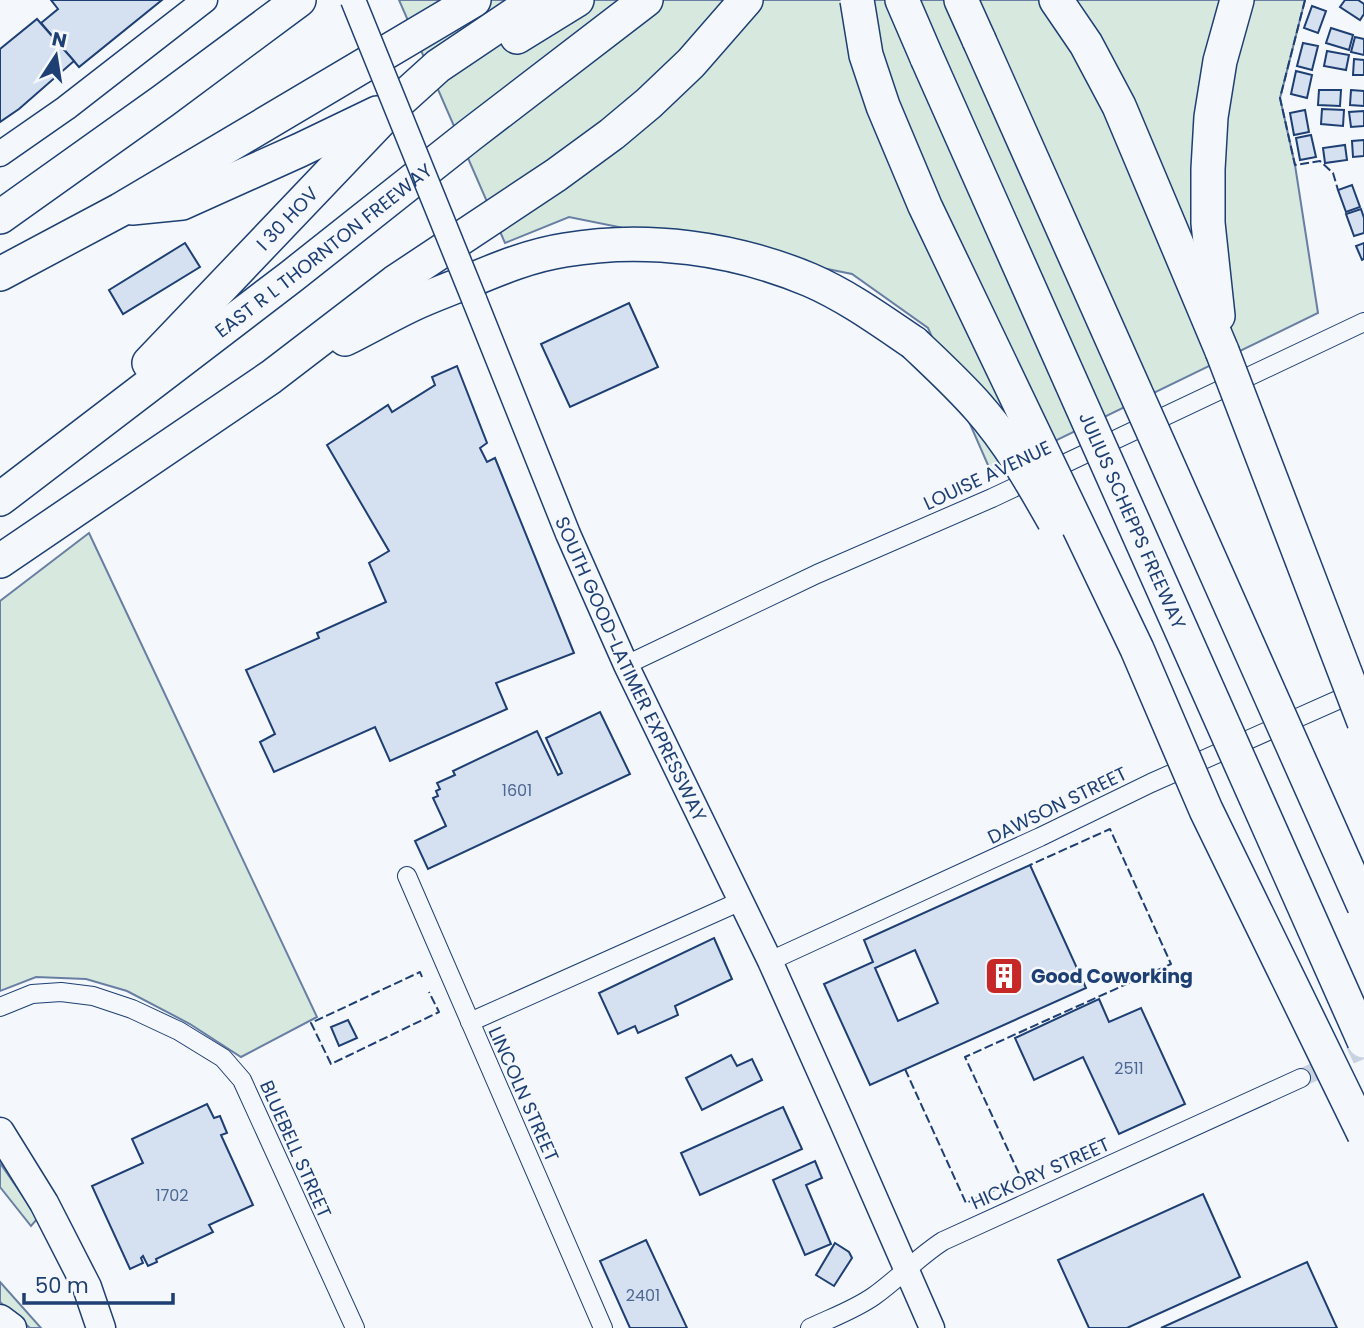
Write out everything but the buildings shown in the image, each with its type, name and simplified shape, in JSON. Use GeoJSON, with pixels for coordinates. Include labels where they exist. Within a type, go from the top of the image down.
{"type":"FeatureCollection","features":[{"type":"Feature","properties":{"kind":"highway"},"geometry":{"type":"LineString","coordinates":[[163,101],[270,0]]}},
{"type":"Feature","properties":{"kind":"highway"},"geometry":{"type":"LineString","coordinates":[[0,217],[299,0]]}},
{"type":"Feature","properties":{"kind":"highway"},"geometry":{"type":"LineString","coordinates":[[0,274],[120,210],[474,0]]}},
{"type":"Feature","properties":{"kind":"highway","name":"I 30 HOV"},"geometry":{"type":"LineString","coordinates":[[61,451],[179,333],[396,104],[438,66],[536,0]]}},
{"type":"Feature","properties":{"kind":"highway","name":"I 30 HOV"},"geometry":{"type":"LineString","coordinates":[[120,210],[182,203],[300,150],[396,104],[482,58],[577,0]]}},
{"type":"Feature","properties":{"kind":"highway","name":"EAST R L THORNTON FREEWAY"},"geometry":{"type":"LineString","coordinates":[[0,499],[646,0]]}},
{"type":"Feature","properties":{"kind":"highway"},"geometry":{"type":"LineString","coordinates":[[0,561],[271,377],[395,282],[612,134],[691,63],[746,0]]}},
{"type":"Feature","properties":{"kind":"highway"},"geometry":{"type":"LineString","coordinates":[[856,0],[866,55],[902,155],[1137,649],[1206,810],[1364,1134]]}},
{"type":"Feature","properties":{"kind":"highway","name":"JULIUS SCHEPPS FREEWAY"},"geometry":{"type":"LineString","coordinates":[[902,0],[1364,1041]]}},
{"type":"Feature","properties":{"kind":"highway"},"geometry":{"type":"LineString","coordinates":[[961,0],[1364,906]]}},
{"type":"Feature","properties":{"kind":"highway"},"geometry":{"type":"LineString","coordinates":[[1056,0],[1086,44],[1119,106],[1222,351],[1364,722]]}},
{"type":"Feature","properties":{"kind":"highway"},"geometry":{"type":"LineString","coordinates":[[1222,351],[1208,223],[1208,169],[1211,117],[1220,61],[1237,0]]}},
{"type":"Feature","properties":{"kind":"highway"},"geometry":{"type":"LineString","coordinates":[[271,377],[411,305],[506,265],[564,250],[615,244],[675,246],[760,262],[810,280],[866,310],[914,343],[981,409],[1012,451],[1060,533],[1120,656],[1206,810]]}},
{"type":"Feature","properties":{"kind":"main road"},"geometry":{"type":"LineString","coordinates":[[0,154],[66,108],[205,0]]}},
{"type":"Feature","properties":{"kind":"main road","name":"SOUTH GOOD-LATIMER EXPRESSWAY"},"geometry":{"type":"LineString","coordinates":[[353,0],[568,534],[626,665],[770,961],[932,1328]]}},
{"type":"Feature","properties":{"kind":"main road"},"geometry":{"type":"LineString","coordinates":[[0,1132],[44,1203],[87,1287],[100,1327]]}},
{"type":"Feature","properties":{"kind":"main road"},"geometry":{"type":"LineString","coordinates":[[0,1318],[12,1328]]}},
{"type":"Feature","properties":{"kind":"street","name":"LOUISE AVENUE"},"geometry":{"type":"LineString","coordinates":[[626,665],[817,574],[992,498],[1364,322]]}},
{"type":"Feature","properties":{"kind":"street","name":"DAWSON STREET"},"geometry":{"type":"LineString","coordinates":[[770,961],[1028,843],[1151,783],[1364,688]]}},
{"type":"Feature","properties":{"kind":"street","name":"LINCOLN STREET"},"geometry":{"type":"LineString","coordinates":[[407,876],[603,1328]]}},
{"type":"Feature","properties":{"kind":"street"},"geometry":{"type":"LineString","coordinates":[[470,1022],[741,901]]}},
{"type":"Feature","properties":{"kind":"street","name":"BLUEBELL STREET"},"geometry":{"type":"LineString","coordinates":[[0,1007],[32,994],[61,992],[93,996],[132,1009],[179,1031],[223,1058],[242,1080],[355,1328]]}},
{"type":"Feature","properties":{"kind":"street","name":"HICKORY STREET"},"geometry":{"type":"LineString","coordinates":[[810,1328],[874,1296],[927,1251],[943,1241],[1301,1078]]}},
{"type":"Feature","properties":{"kind":"shaded area"},"geometry":{"type":"Polygon","coordinates":[[[399,0],[1305,0],[1280,98],[1295,165],[1318,313],[991,472],[928,328],[852,274],[569,217],[505,243],[399,0]]]}},
{"type":"Feature","properties":{"kind":"shaded area"},"geometry":{"type":"Polygon","coordinates":[[[89,533],[317,1017],[241,1057],[190,1024],[127,991],[86,979],[36,977],[0,991],[0,601],[89,533]]]}},
{"type":"Feature","properties":{"kind":"shaded area"},"geometry":{"type":"Polygon","coordinates":[[[0,1163],[38,1218],[31,1226],[0,1187],[0,1163]]]}},
{"type":"Feature","properties":{"kind":"shaded area"},"geometry":{"type":"Polygon","coordinates":[[[0,1282],[41,1328],[30,1328],[0,1302],[0,1282]]]}},
{"type":"Feature","properties":{"kind":"tunnel"},"geometry":{"type":"LineString","coordinates":[[1301,1078],[1364,1049]]}},
{"type":"Feature","properties":{"kind":"fence"},"geometry":{"type":"LineString","coordinates":[[1305,0],[1280,98],[1295,165],[1320,161],[1333,173],[1338,190]]}},
{"type":"Feature","properties":{"kind":"fence"},"geometry":{"type":"LineString","coordinates":[[905,1069],[966,1203],[1021,1178],[965,1057],[1171,964],[1110,829],[1030,865]]}},
{"type":"Feature","properties":{"kind":"fence"},"geometry":{"type":"LineString","coordinates":[[422,977],[420,972],[311,1023],[331,1064],[439,1012],[429,992]]}},
{"type":"Feature","properties":{"kind":"place","name":"Good Coworking"},"geometry":{"type":"Point","coordinates":[1004,976]}}]}
